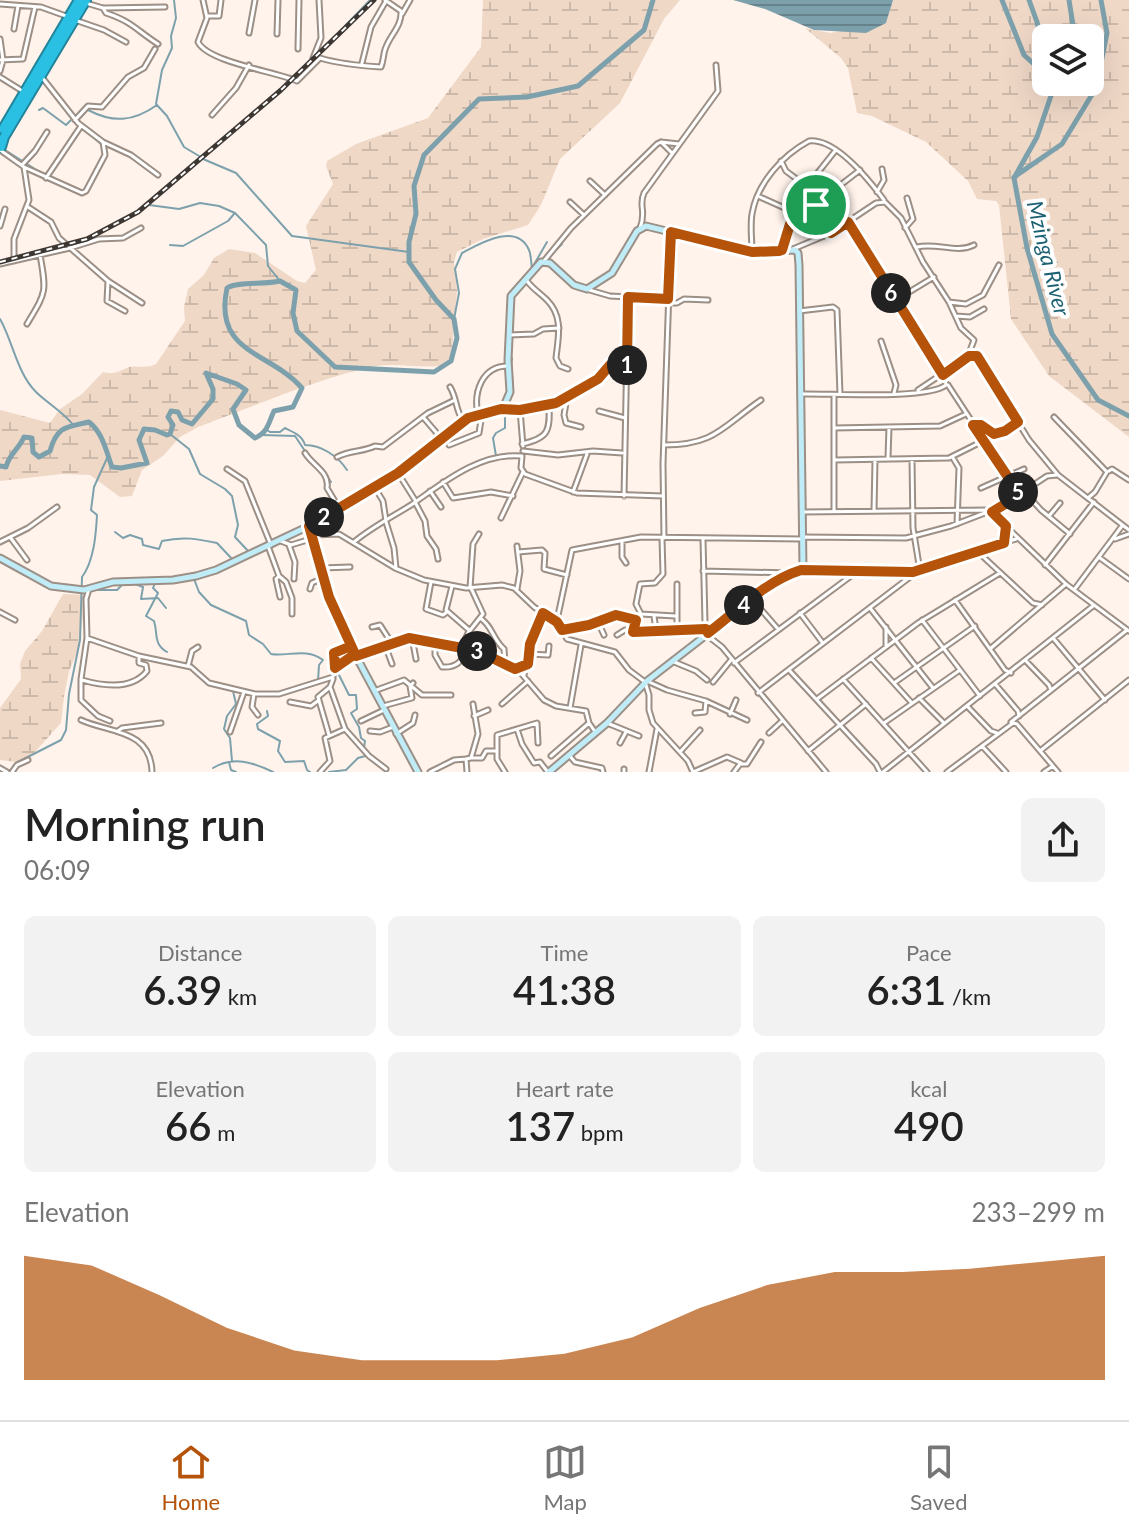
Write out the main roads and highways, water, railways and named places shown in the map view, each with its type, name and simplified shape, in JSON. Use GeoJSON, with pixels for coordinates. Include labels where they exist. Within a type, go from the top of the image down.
{"type":"FeatureCollection","features":[{"type":"Feature","properties":{"kind":"highway"},"geometry":{"type":"LineString","coordinates":[[0,134],[83,1]]}},
{"type":"Feature","properties":{"kind":"highway"},"geometry":{"type":"LineString","coordinates":[[0,148],[72,19]]}},
{"type":"Feature","properties":{"kind":"water"},"geometry":{"type":"Polygon","coordinates":[[[733,0],[893,0],[886,23],[866,33],[814,30],[765,9],[733,0]]]}},
{"type":"Feature","properties":{"kind":"waterway"},"geometry":{"type":"LineString","coordinates":[[174,0],[176,18],[171,36],[172,48],[162,70],[156,104],[167,116],[184,147],[199,156]]}},
{"type":"Feature","properties":{"kind":"waterway"},"geometry":{"type":"LineString","coordinates":[[345,26],[370,0]]}},
{"type":"Feature","properties":{"kind":"waterway"},"geometry":{"type":"LineString","coordinates":[[0,466],[6,467],[24,437],[32,438],[33,452],[39,457],[50,451],[59,432],[89,422],[101,437],[112,467],[147,463],[139,440],[144,429],[170,434],[173,425],[168,417],[171,411],[178,412],[182,420],[192,424],[213,399],[213,389],[206,373],[246,390],[233,409],[239,425],[255,438],[263,433],[274,411],[293,407],[302,388],[236,339],[228,326],[225,310],[227,288],[232,286],[280,281],[296,290],[293,313],[297,331],[335,367],[434,372],[451,361],[457,338],[454,319],[409,262],[409,242],[416,214],[414,186],[424,155],[479,99],[527,97],[578,86],[644,30],[653,0]]}},
{"type":"Feature","properties":{"kind":"waterway"},"geometry":{"type":"LineString","coordinates":[[1002,0],[1024,55],[1032,62]]}},
{"type":"Feature","properties":{"kind":"waterway"},"geometry":{"type":"LineString","coordinates":[[1029,0],[1037,24]]}},
{"type":"Feature","properties":{"kind":"waterway"},"geometry":{"type":"LineString","coordinates":[[1069,0],[1073,24]]}},
{"type":"Feature","properties":{"kind":"waterway"},"geometry":{"type":"LineString","coordinates":[[1014,177],[1062,144],[1096,88],[1107,33],[1101,0]]}},
{"type":"Feature","properties":{"kind":"waterway","name":"Mzinga River"},"geometry":{"type":"LineString","coordinates":[[1051,96],[1037,137],[1014,178],[1027,248],[1052,334],[1098,400],[1129,416]]}},
{"type":"Feature","properties":{"kind":"waterway"},"geometry":{"type":"LineString","coordinates":[[61,103],[79,126]]}},
{"type":"Feature","properties":{"kind":"waterway"},"geometry":{"type":"LineString","coordinates":[[88,110],[123,119],[140,115],[157,105]]}},
{"type":"Feature","properties":{"kind":"waterway"},"geometry":{"type":"LineString","coordinates":[[39,110],[43,108],[66,125],[71,120]]}},
{"type":"Feature","properties":{"kind":"waterway"},"geometry":{"type":"LineString","coordinates":[[88,132],[103,146]]}},
{"type":"Feature","properties":{"kind":"waterway"},"geometry":{"type":"LineString","coordinates":[[5,150],[46,176]]}},
{"type":"Feature","properties":{"kind":"waterway"},"geometry":{"type":"LineString","coordinates":[[78,190],[85,189],[104,153]]}},
{"type":"Feature","properties":{"kind":"waterway"},"geometry":{"type":"LineString","coordinates":[[203,159],[236,173],[292,236],[409,252]]}},
{"type":"Feature","properties":{"kind":"waterway"},"geometry":{"type":"LineString","coordinates":[[149,205],[179,209],[200,203],[235,213],[266,245],[268,266],[280,281]]}},
{"type":"Feature","properties":{"kind":"waterway"},"geometry":{"type":"LineString","coordinates":[[170,245],[183,246],[228,221],[234,214]]}},
{"type":"Feature","properties":{"kind":"waterway"},"geometry":{"type":"LineString","coordinates":[[454,319],[459,293],[455,269],[462,253],[498,237],[516,237],[529,250],[532,268]]}},
{"type":"Feature","properties":{"kind":"waterway"},"geometry":{"type":"LineString","coordinates":[[512,291],[532,268],[547,242]]}},
{"type":"Feature","properties":{"kind":"waterway"},"geometry":{"type":"LineString","coordinates":[[551,255],[562,244]]}},
{"type":"Feature","properties":{"kind":"waterway"},"geometry":{"type":"LineString","coordinates":[[0,319],[30,384],[74,426]]}},
{"type":"Feature","properties":{"kind":"waterway"},"geometry":{"type":"LineString","coordinates":[[512,333],[513,326]]}},
{"type":"Feature","properties":{"kind":"waterway"},"geometry":{"type":"LineString","coordinates":[[511,367],[512,358]]}},
{"type":"Feature","properties":{"kind":"waterway"},"geometry":{"type":"LineString","coordinates":[[512,373],[513,391]]}},
{"type":"Feature","properties":{"kind":"waterway"},"geometry":{"type":"LineString","coordinates":[[496,456],[493,438],[505,428],[505,415],[500,412]]}},
{"type":"Feature","properties":{"kind":"waterway"},"geometry":{"type":"LineString","coordinates":[[345,507],[389,483],[468,422]]}},
{"type":"Feature","properties":{"kind":"waterway"},"geometry":{"type":"LineString","coordinates":[[267,430],[280,432],[285,428],[299,436],[305,445],[323,449],[334,456],[347,470]]}},
{"type":"Feature","properties":{"kind":"waterway"},"geometry":{"type":"LineString","coordinates":[[170,434],[189,449],[200,474],[232,496],[238,525],[235,537],[249,552]]}},
{"type":"Feature","properties":{"kind":"waterway"},"geometry":{"type":"LineString","coordinates":[[262,435],[295,436],[307,454]]}},
{"type":"Feature","properties":{"kind":"waterway"},"geometry":{"type":"LineString","coordinates":[[9,772],[16,763],[61,740],[66,730],[69,694],[80,640],[82,577],[95,539],[97,515],[91,510],[94,487],[108,456]]}},
{"type":"Feature","properties":{"kind":"waterway"},"geometry":{"type":"LineString","coordinates":[[325,473],[331,482]]}},
{"type":"Feature","properties":{"kind":"waterway"},"geometry":{"type":"LineString","coordinates":[[314,529],[314,526],[336,513]]}},
{"type":"Feature","properties":{"kind":"waterway"},"geometry":{"type":"LineString","coordinates":[[270,548],[308,529],[310,532]]}},
{"type":"Feature","properties":{"kind":"waterway"},"geometry":{"type":"LineString","coordinates":[[115,532],[123,538],[130,535],[142,539],[143,545],[159,549],[162,541],[177,539],[217,543],[233,560]]}},
{"type":"Feature","properties":{"kind":"waterway"},"geometry":{"type":"LineString","coordinates":[[0,555],[28,571]]}},
{"type":"Feature","properties":{"kind":"waterway"},"geometry":{"type":"LineString","coordinates":[[223,570],[239,562]]}},
{"type":"Feature","properties":{"kind":"waterway"},"geometry":{"type":"LineString","coordinates":[[134,579],[155,578]]}},
{"type":"Feature","properties":{"kind":"waterway"},"geometry":{"type":"LineString","coordinates":[[194,579],[199,592],[211,605],[246,621],[249,635],[271,654],[303,653],[323,660],[319,665],[318,681]]}},
{"type":"Feature","properties":{"kind":"waterway"},"geometry":{"type":"LineString","coordinates":[[155,583],[153,588],[158,593],[146,616],[154,621],[158,642],[167,652]]}},
{"type":"Feature","properties":{"kind":"waterway"},"geometry":{"type":"LineString","coordinates":[[135,584],[143,587],[141,599],[158,598],[166,608]]}},
{"type":"Feature","properties":{"kind":"waterway"},"geometry":{"type":"LineString","coordinates":[[91,590],[117,590],[122,585]]}},
{"type":"Feature","properties":{"kind":"waterway"},"geometry":{"type":"LineString","coordinates":[[337,671],[349,695],[356,695],[357,709],[351,713],[365,741],[364,747]]}},
{"type":"Feature","properties":{"kind":"waterway"},"geometry":{"type":"LineString","coordinates":[[229,690],[233,691],[236,704],[227,716],[224,729],[230,738],[232,761]]}},
{"type":"Feature","properties":{"kind":"waterway"},"geometry":{"type":"LineString","coordinates":[[267,711],[268,716],[257,724],[258,729],[280,741],[278,751],[285,762],[304,761],[310,772]]}},
{"type":"Feature","properties":{"kind":"waterway"},"geometry":{"type":"LineString","coordinates":[[401,746],[409,761]]}},
{"type":"Feature","properties":{"kind":"waterway"},"geometry":{"type":"LineString","coordinates":[[329,772],[346,770],[358,758],[369,755]]}},
{"type":"Feature","properties":{"kind":"waterway"},"geometry":{"type":"LineString","coordinates":[[213,768],[228,762],[243,762],[273,772]]}},
{"type":"Feature","properties":{"kind":"waterway"},"geometry":{"type":"LineString","coordinates":[[229,762],[231,770],[236,772]]}},
{"type":"Feature","properties":{"kind":"railway"},"geometry":{"type":"LineString","coordinates":[[0,262],[87,239],[138,212],[281,90],[374,0]]}}]}
